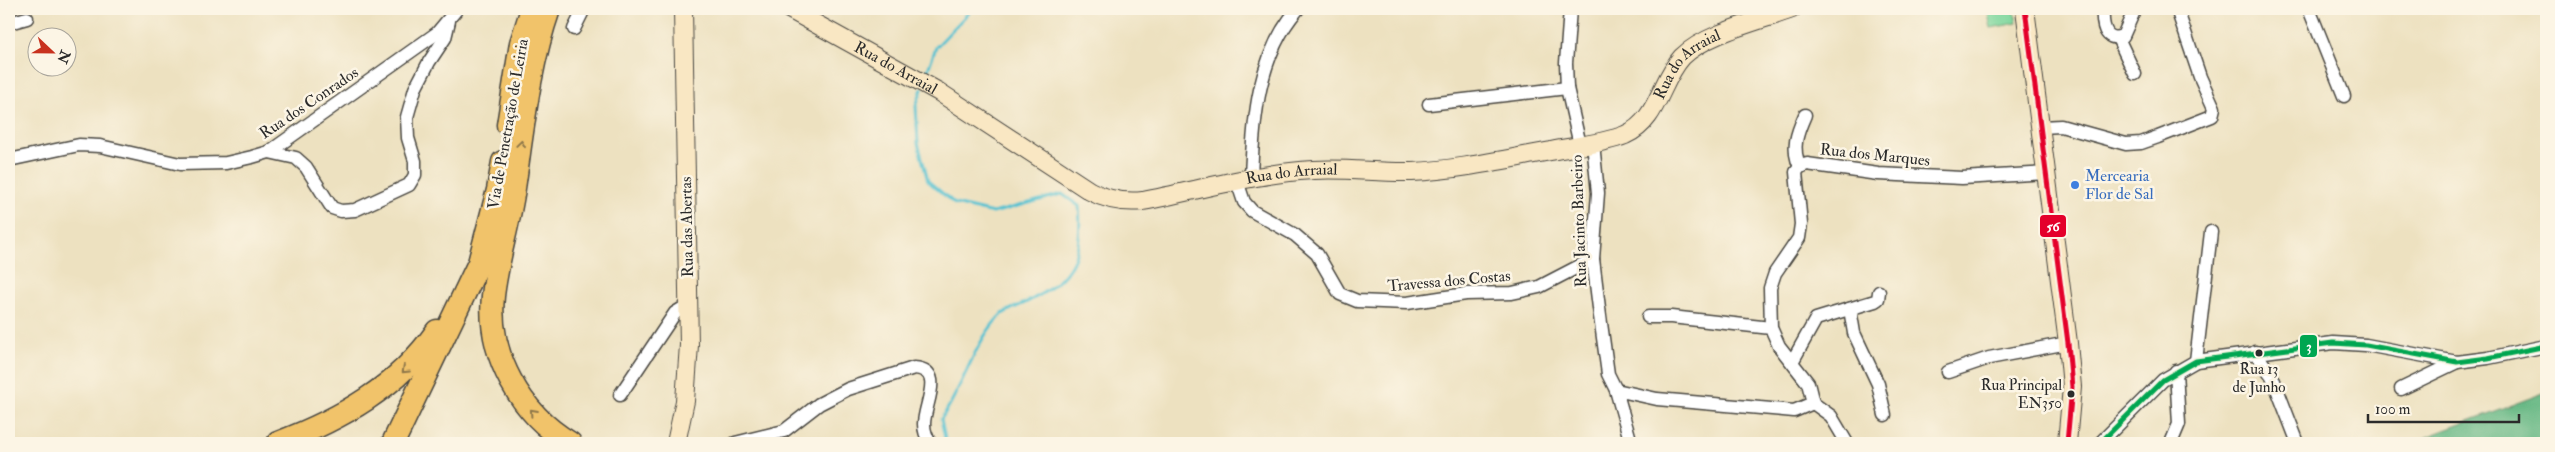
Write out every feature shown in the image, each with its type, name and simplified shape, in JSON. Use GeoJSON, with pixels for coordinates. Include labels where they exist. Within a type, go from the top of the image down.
{"type":"FeatureCollection","features":[{"type":"Feature","properties":{"kind":"highway","name":"Via de Penetração de Leiria"},"geometry":{"type":"LineString","coordinates":[[485,240],[498,190],[521,43],[532,9]]}},
{"type":"Feature","properties":{"kind":"highway","name":"Via de Penetração de Leiria"},"geometry":{"type":"LineString","coordinates":[[514,193],[530,85],[540,36],[549,9]]}},
{"type":"Feature","properties":{"kind":"highway"},"geometry":{"type":"LineString","coordinates":[[404,443],[472,300],[514,193]]}},
{"type":"Feature","properties":{"kind":"highway"},"geometry":{"type":"LineString","coordinates":[[514,193],[493,296],[492,314],[498,348],[506,371],[524,402],[542,422],[570,443]]}},
{"type":"Feature","properties":{"kind":"highway"},"geometry":{"type":"LineString","coordinates":[[278,443],[325,424],[360,404],[385,387],[414,361],[446,319],[485,240]]}},
{"type":"Feature","properties":{"kind":"highway"},"geometry":{"type":"LineString","coordinates":[[393,443],[479,263],[485,240]]}},
{"type":"Feature","properties":{"kind":"street","name":"Rua dos Conrados"},"geometry":{"type":"LineString","coordinates":[[9,160],[79,144],[100,146],[180,164],[200,165],[226,163],[269,152],[437,33],[456,9]]}},
{"type":"Feature","properties":{"kind":"street"},"geometry":{"type":"LineString","coordinates":[[574,29],[584,9]]}},
{"type":"Feature","properties":{"kind":"street","name":"Rua das Abertas"},"geometry":{"type":"LineString","coordinates":[[676,443],[687,382],[689,345],[683,9]]}},
{"type":"Feature","properties":{"kind":"street","name":"Rua do Arraial"},"geometry":{"type":"LineString","coordinates":[[789,9],[939,92],[1085,188],[1110,199],[1143,201],[1244,179],[1315,170],[1426,171],[1586,144],[1625,135],[1640,124],[1662,94],[1678,62],[1692,49],[1715,37],[1792,9]]}},
{"type":"Feature","properties":{"kind":"street"},"geometry":{"type":"LineString","coordinates":[[1244,179],[1265,72],[1279,37],[1298,9]]}},
{"type":"Feature","properties":{"kind":"street","name":"Rua Jacinto Barbeiro"},"geometry":{"type":"LineString","coordinates":[[1570,9],[1566,62],[1567,88],[1586,144],[1598,192],[1593,259],[1608,374],[1616,390],[1631,443]]}},
{"type":"Feature","properties":{"kind":"street"},"geometry":{"type":"LineString","coordinates":[[2025,9],[2068,342],[2072,387],[2067,443]]}},
{"type":"Feature","properties":{"kind":"street"},"geometry":{"type":"LineString","coordinates":[[2103,9],[2102,22],[2104,31],[2110,36],[2118,38],[2123,36],[2135,9]]}},
{"type":"Feature","properties":{"kind":"street"},"geometry":{"type":"LineString","coordinates":[[2041,127],[2061,126],[2126,144],[2141,143],[2212,116],[2214,108],[2200,77],[2177,9]]}},
{"type":"Feature","properties":{"kind":"street"},"geometry":{"type":"LineString","coordinates":[[2309,9],[2344,96]]}},
{"type":"Feature","properties":{"kind":"street"},"geometry":{"type":"LineString","coordinates":[[9,23],[27,18]]}},
{"type":"Feature","properties":{"kind":"street"},"geometry":{"type":"LineString","coordinates":[[269,152],[296,158],[306,167],[332,208],[341,211],[355,210],[409,185],[415,175],[416,161],[408,138],[407,117],[415,90],[429,62],[445,38],[449,20]]}},
{"type":"Feature","properties":{"kind":"street"},"geometry":{"type":"LineString","coordinates":[[2118,38],[2135,74]]}},
{"type":"Feature","properties":{"kind":"street"},"geometry":{"type":"LineString","coordinates":[[1429,104],[1567,88]]}},
{"type":"Feature","properties":{"kind":"street"},"geometry":{"type":"LineString","coordinates":[[1800,167],[1795,157],[1795,146],[1805,115]]}},
{"type":"Feature","properties":{"kind":"street","name":"Rua dos Marques"},"geometry":{"type":"LineString","coordinates":[[1813,403],[1808,382],[1779,346],[1771,328],[1770,288],[1775,273],[1799,238],[1801,224],[1796,172],[1800,167],[1807,164],[1878,174],[1962,178],[2047,173]]}},
{"type":"Feature","properties":{"kind":"street","name":"Travessa dos Costas"},"geometry":{"type":"LineString","coordinates":[[1244,179],[1244,202],[1252,211],[1295,235],[1317,254],[1340,294],[1357,301],[1407,303],[1466,294],[1512,293],[1539,288],[1593,259]]}},
{"type":"Feature","properties":{"kind":"street"},"geometry":{"type":"LineString","coordinates":[[2196,361],[2210,232]]}},
{"type":"Feature","properties":{"kind":"street"},"geometry":{"type":"LineString","coordinates":[[1792,362],[1816,319],[1875,301],[1878,299],[1878,292]]}},
{"type":"Feature","properties":{"kind":"street"},"geometry":{"type":"LineString","coordinates":[[620,395],[675,312],[688,305]]}},
{"type":"Feature","properties":{"kind":"street"},"geometry":{"type":"LineString","coordinates":[[1850,309],[1854,333],[1878,384],[1884,414]]}},
{"type":"Feature","properties":{"kind":"street"},"geometry":{"type":"LineString","coordinates":[[1648,318],[1671,317],[1771,328]]}},
{"type":"Feature","properties":{"kind":"street"},"geometry":{"type":"LineString","coordinates":[[1948,372],[1989,358],[2068,342]]}},
{"type":"Feature","properties":{"kind":"street"},"geometry":{"type":"LineString","coordinates":[[2100,443],[2163,380],[2196,361],[2255,352],[2341,343],[2366,345],[2457,362],[2488,358],[2546,346]]}},
{"type":"Feature","properties":{"kind":"street"},"geometry":{"type":"LineString","coordinates":[[2255,352],[2272,376],[2298,443]]}},
{"type":"Feature","properties":{"kind":"street"},"geometry":{"type":"LineString","coordinates":[[2401,389],[2457,362]]}},
{"type":"Feature","properties":{"kind":"street"},"geometry":{"type":"LineString","coordinates":[[735,443],[784,430],[819,404],[848,389],[914,368],[925,368],[930,373],[932,382],[924,424],[930,443]]}},
{"type":"Feature","properties":{"kind":"street"},"geometry":{"type":"LineString","coordinates":[[2171,443],[2179,424],[2176,371]]}},
{"type":"Feature","properties":{"kind":"street"},"geometry":{"type":"LineString","coordinates":[[1616,390],[1657,399],[1794,411],[1813,403],[1831,416],[1847,443]]}},
{"type":"Feature","properties":{"kind":"green space"},"geometry":{"type":"Polygon","coordinates":[[[1987,9],[2014,9],[2017,23],[1991,28],[1987,9]]]}},
{"type":"Feature","properties":{"kind":"green space"},"geometry":{"type":"Polygon","coordinates":[[[2546,392],[2546,443],[2424,443],[2423,438],[2546,392]]]}},
{"type":"Feature","properties":{"kind":"waterway"},"geometry":{"type":"LineString","coordinates":[[925,78],[936,47],[972,9]]}},
{"type":"Feature","properties":{"kind":"waterway"},"geometry":{"type":"LineString","coordinates":[[922,89],[916,106],[918,143],[928,181],[955,204],[993,213],[1062,194],[1079,206],[1080,223],[1077,252],[1066,274],[1044,292],[999,317],[990,328],[941,419],[946,443]]}},
{"type":"Feature","properties":{"kind":"transit line","name":"56"},"geometry":{"type":"LineString","coordinates":[[2025,9],[2068,343],[2072,387],[2067,443]]}},
{"type":"Feature","properties":{"kind":"transit line","name":"3"},"geometry":{"type":"LineString","coordinates":[[2100,443],[2163,380],[2196,361],[2333,343],[2366,345],[2457,362],[2488,358],[2546,346]]}},
{"type":"Feature","properties":{"kind":"place","name":"Mercearia Flor de Sal"},"geometry":{"type":"Point","coordinates":[2075,185]}},
{"type":"Feature","properties":{"kind":"place","name":"Rua 13 de Junho"},"geometry":{"type":"Point","coordinates":[2259,353]}},
{"type":"Feature","properties":{"kind":"place","name":"Rua Principal EN350"},"geometry":{"type":"Point","coordinates":[2071,394]}}]}
